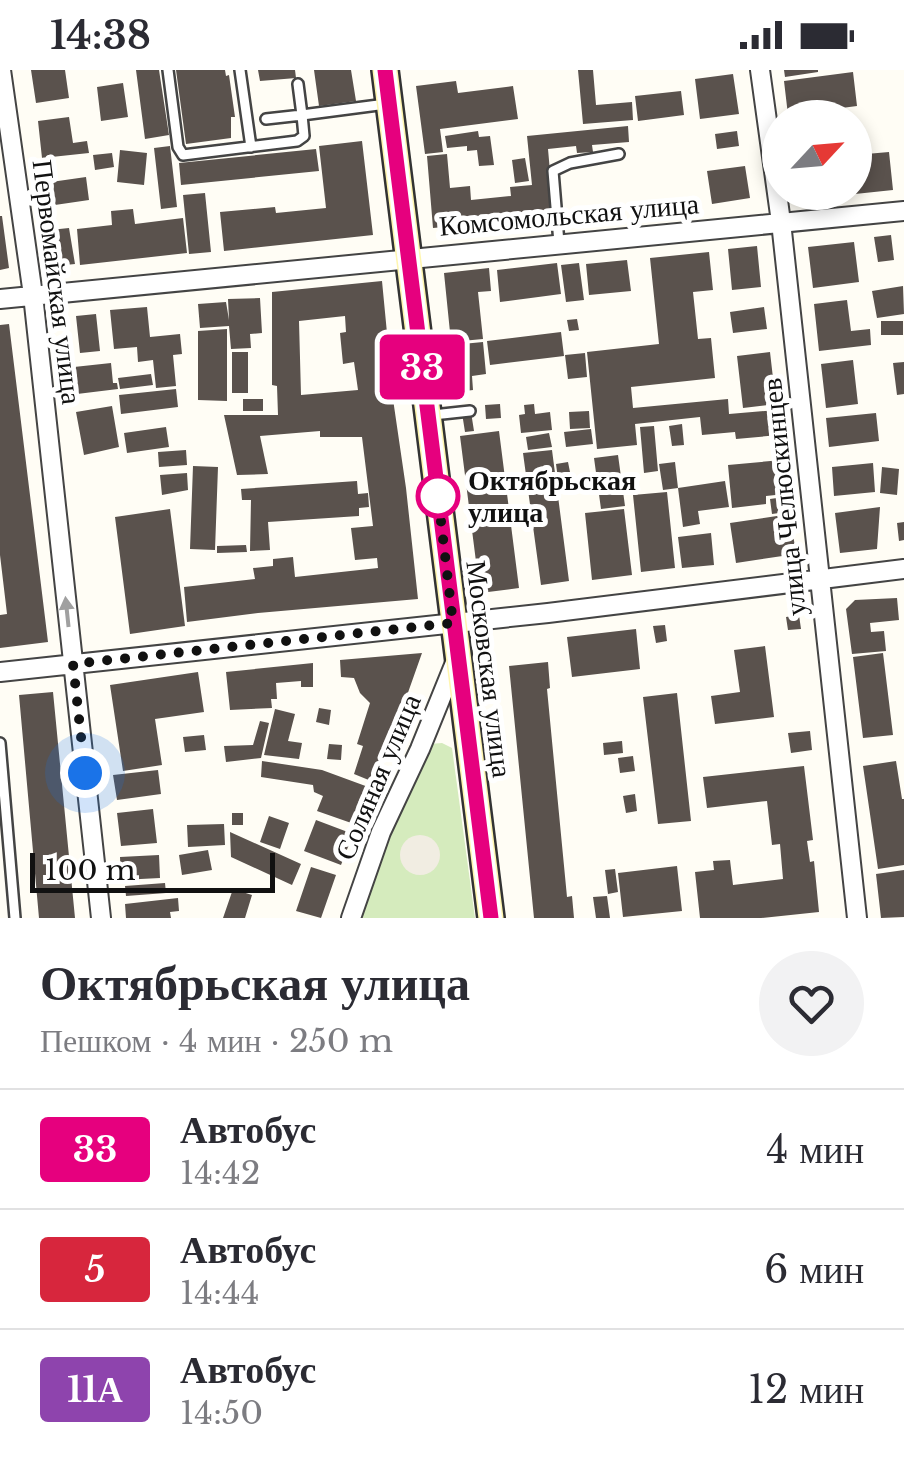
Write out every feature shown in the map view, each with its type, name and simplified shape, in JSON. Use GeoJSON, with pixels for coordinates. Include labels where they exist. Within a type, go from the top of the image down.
{"type":"FeatureCollection","features":[{"type":"Feature","properties":{"kind":"main road","name":"Московская улица"},"geometry":{"type":"LineString","coordinates":[[385,70],[490,918]]}},
{"type":"Feature","properties":{"kind":"street","name":"Первомайская улица"},"geometry":{"type":"LineString","coordinates":[[1,70],[32,295],[101,918]]}},
{"type":"Feature","properties":{"kind":"street","name":"улица Челюскинцев"},"geometry":{"type":"LineString","coordinates":[[760,70],[781,222],[857,918]]}},
{"type":"Feature","properties":{"kind":"street","name":"Комсомольская улица"},"geometry":{"type":"LineString","coordinates":[[0,299],[904,212]]}},
{"type":"Feature","properties":{"kind":"street"},"geometry":{"type":"LineString","coordinates":[[0,672],[904,569]]}},
{"type":"Feature","properties":{"kind":"street","name":"Соляная улица"},"geometry":{"type":"LineString","coordinates":[[351,918],[381,832],[457,658]]}},
{"type":"Feature","properties":{"kind":"lane"},"geometry":{"type":"LineString","coordinates":[[168,70],[180,152],[188,155],[301,139],[304,132],[298,84]]}},
{"type":"Feature","properties":{"kind":"lane"},"geometry":{"type":"LineString","coordinates":[[240,70],[251,147]]}},
{"type":"Feature","properties":{"kind":"lane"},"geometry":{"type":"LineString","coordinates":[[266,119],[389,103]]}},
{"type":"Feature","properties":{"kind":"lane"},"geometry":{"type":"LineString","coordinates":[[559,243],[553,171],[570,163],[620,154]]}},
{"type":"Feature","properties":{"kind":"lane"},"geometry":{"type":"LineString","coordinates":[[428,416],[470,411]]}},
{"type":"Feature","properties":{"kind":"lane"},"geometry":{"type":"LineString","coordinates":[[0,743],[15,918]]}},
{"type":"Feature","properties":{"kind":"green space"},"geometry":{"type":"Polygon","coordinates":[[[442,743],[452,748],[475,918],[357,918],[430,744],[442,743]]]}},
{"type":"Feature","properties":{"kind":"shaded area"},"geometry":{"type":"Polygon","coordinates":[[[420,835],[434,841],[440,855],[434,869],[420,875],[406,869],[400,855],[406,841],[420,835]]]}},
{"type":"Feature","properties":{"kind":"building"},"geometry":{"type":"Polygon","coordinates":[[[31,70],[65,70],[69,98],[36,103],[31,70]]]}},
{"type":"Feature","properties":{"kind":"building"},"geometry":{"type":"Polygon","coordinates":[[[136,70],[159,70],[169,135],[145,139],[136,70]]]}},
{"type":"Feature","properties":{"kind":"building"},"geometry":{"type":"Polygon","coordinates":[[[176,70],[225,70],[235,117],[231,117],[231,138],[186,144],[176,70]]]}},
{"type":"Feature","properties":{"kind":"building"},"geometry":{"type":"Polygon","coordinates":[[[258,70],[295,70],[296,78],[260,81],[258,70]]]}},
{"type":"Feature","properties":{"kind":"building"},"geometry":{"type":"Polygon","coordinates":[[[314,70],[351,70],[356,101],[319,106],[314,70]]]}},
{"type":"Feature","properties":{"kind":"building"},"geometry":{"type":"Polygon","coordinates":[[[578,70],[593,70],[596,105],[632,102],[633,120],[583,124],[578,70]]]}},
{"type":"Feature","properties":{"kind":"building"},"geometry":{"type":"Polygon","coordinates":[[[784,70],[818,70],[818,72],[785,77],[784,70]]]}},
{"type":"Feature","properties":{"kind":"building"},"geometry":{"type":"Polygon","coordinates":[[[853,72],[856,100],[786,100],[784,81],[853,72]]]}},
{"type":"Feature","properties":{"kind":"building"},"geometry":{"type":"Polygon","coordinates":[[[733,74],[739,114],[700,119],[695,79],[733,74]]]}},
{"type":"Feature","properties":{"kind":"building"},"geometry":{"type":"Polygon","coordinates":[[[456,81],[458,93],[513,86],[518,119],[440,129],[443,152],[425,154],[416,86],[456,81]]]}},
{"type":"Feature","properties":{"kind":"building"},"geometry":{"type":"Polygon","coordinates":[[[123,83],[128,117],[101,121],[97,87],[123,83]]]}},
{"type":"Feature","properties":{"kind":"building"},"geometry":{"type":"Polygon","coordinates":[[[681,91],[684,115],[638,121],[635,96],[681,91]]]}},
{"type":"Feature","properties":{"kind":"building"},"geometry":{"type":"Polygon","coordinates":[[[69,117],[73,143],[87,141],[89,153],[42,158],[38,121],[69,117]]]}},
{"type":"Feature","properties":{"kind":"building"},"geometry":{"type":"Polygon","coordinates":[[[628,126],[629,142],[592,145],[593,152],[577,153],[576,146],[548,149],[554,217],[433,228],[427,156],[447,154],[450,188],[470,186],[471,200],[511,196],[510,187],[532,185],[527,136],[628,126]]]}},
{"type":"Feature","properties":{"kind":"building"},"geometry":{"type":"Polygon","coordinates":[[[478,131],[479,137],[490,136],[494,165],[479,166],[477,150],[467,151],[467,146],[447,148],[445,136],[478,131]]]}},
{"type":"Feature","properties":{"kind":"building"},"geometry":{"type":"Polygon","coordinates":[[[737,131],[739,146],[717,149],[715,134],[737,131]]]}},
{"type":"Feature","properties":{"kind":"building"},"geometry":{"type":"Polygon","coordinates":[[[362,141],[373,235],[224,251],[220,212],[275,207],[276,213],[326,208],[319,146],[362,141]]]}},
{"type":"Feature","properties":{"kind":"building"},"geometry":{"type":"Polygon","coordinates":[[[170,146],[177,207],[161,209],[154,148],[170,146]]]}},
{"type":"Feature","properties":{"kind":"building"},"geometry":{"type":"Polygon","coordinates":[[[316,149],[319,171],[181,185],[179,163],[316,149]]]}},
{"type":"Feature","properties":{"kind":"building"},"geometry":{"type":"Polygon","coordinates":[[[120,150],[147,153],[144,185],[117,182],[120,150]]]}},
{"type":"Feature","properties":{"kind":"building"},"geometry":{"type":"Polygon","coordinates":[[[889,152],[893,190],[872,192],[872,154],[889,152]]]}},
{"type":"Feature","properties":{"kind":"building"},"geometry":{"type":"Polygon","coordinates":[[[112,153],[114,167],[95,170],[93,155],[112,153]]]}},
{"type":"Feature","properties":{"kind":"building"},"geometry":{"type":"Polygon","coordinates":[[[525,158],[529,181],[515,183],[512,160],[525,158]]]}},
{"type":"Feature","properties":{"kind":"building"},"geometry":{"type":"Polygon","coordinates":[[[745,166],[750,198],[712,204],[707,171],[745,166]]]}},
{"type":"Feature","properties":{"kind":"building"},"geometry":{"type":"Polygon","coordinates":[[[86,177],[89,200],[48,206],[44,183],[86,177]]]}},
{"type":"Feature","properties":{"kind":"building"},"geometry":{"type":"Polygon","coordinates":[[[205,193],[211,252],[189,254],[183,195],[205,193]]]}},
{"type":"Feature","properties":{"kind":"building"},"geometry":{"type":"Polygon","coordinates":[[[133,209],[135,224],[183,218],[187,253],[80,265],[77,229],[112,225],[111,211],[133,209]]]}},
{"type":"Feature","properties":{"kind":"building"},"geometry":{"type":"Polygon","coordinates":[[[0,216],[9,268],[0,270],[0,216]]]}},
{"type":"Feature","properties":{"kind":"building"},"geometry":{"type":"Polygon","coordinates":[[[69,228],[75,264],[56,266],[50,230],[69,228]]]}},
{"type":"Feature","properties":{"kind":"building"},"geometry":{"type":"Polygon","coordinates":[[[891,235],[894,260],[878,262],[874,237],[891,235]]]}},
{"type":"Feature","properties":{"kind":"building"},"geometry":{"type":"Polygon","coordinates":[[[854,242],[859,282],[813,288],[808,247],[854,242]]]}},
{"type":"Feature","properties":{"kind":"building"},"geometry":{"type":"Polygon","coordinates":[[[757,246],[761,287],[732,290],[728,249],[757,246]]]}},
{"type":"Feature","properties":{"kind":"building"},"geometry":{"type":"Polygon","coordinates":[[[709,252],[713,290],[693,292],[698,339],[711,338],[715,378],[631,387],[633,408],[728,399],[729,414],[777,410],[779,435],[736,439],[735,432],[702,435],[700,417],[635,424],[637,445],[597,449],[587,352],[659,344],[650,258],[709,252]]]}},
{"type":"Feature","properties":{"kind":"building"},"geometry":{"type":"Polygon","coordinates":[[[627,260],[631,291],[589,295],[586,264],[627,260]]]}},
{"type":"Feature","properties":{"kind":"building"},"geometry":{"type":"Polygon","coordinates":[[[557,263],[561,294],[500,302],[497,270],[557,263]]]}},
{"type":"Feature","properties":{"kind":"building"},"geometry":{"type":"Polygon","coordinates":[[[579,263],[584,300],[566,302],[561,265],[579,263]]]}},
{"type":"Feature","properties":{"kind":"building"},"geometry":{"type":"Polygon","coordinates":[[[489,268],[491,291],[478,292],[483,339],[451,342],[444,273],[489,268]]]}},
{"type":"Feature","properties":{"kind":"building"},"geometry":{"type":"Polygon","coordinates":[[[382,281],[418,599],[187,622],[184,587],[255,579],[253,568],[273,566],[273,559],[293,557],[295,577],[378,568],[377,558],[355,560],[351,528],[373,526],[362,437],[320,437],[320,431],[260,436],[268,474],[237,475],[224,415],[278,415],[277,386],[272,385],[272,292],[382,281]],[[345,316],[299,321],[301,395],[358,390],[354,362],[343,364],[340,333],[346,332],[345,316]]]}},
{"type":"Feature","properties":{"kind":"building"},"geometry":{"type":"Polygon","coordinates":[[[903,286],[904,314],[877,318],[872,291],[903,286]]]}},
{"type":"Feature","properties":{"kind":"building"},"geometry":{"type":"Polygon","coordinates":[[[260,298],[262,333],[250,334],[251,348],[231,349],[229,326],[200,328],[198,304],[226,302],[229,320],[228,299],[260,298]]]}},
{"type":"Feature","properties":{"kind":"building"},"geometry":{"type":"Polygon","coordinates":[[[847,300],[851,331],[870,329],[871,345],[819,351],[814,304],[847,300]]]}},
{"type":"Feature","properties":{"kind":"building"},"geometry":{"type":"Polygon","coordinates":[[[147,307],[150,337],[180,334],[182,354],[173,355],[176,386],[156,388],[153,360],[138,362],[137,347],[114,349],[110,310],[147,307]]]}},
{"type":"Feature","properties":{"kind":"building"},"geometry":{"type":"Polygon","coordinates":[[[764,307],[767,329],[733,333],[730,312],[764,307]]]}},
{"type":"Feature","properties":{"kind":"building"},"geometry":{"type":"Polygon","coordinates":[[[96,314],[100,351],[80,353],[76,316],[96,314]]]}},
{"type":"Feature","properties":{"kind":"building"},"geometry":{"type":"Polygon","coordinates":[[[577,319],[579,330],[569,331],[567,320],[577,319]]]}},
{"type":"Feature","properties":{"kind":"building"},"geometry":{"type":"Polygon","coordinates":[[[881,321],[903,321],[903,335],[881,335],[881,321]]]}},
{"type":"Feature","properties":{"kind":"building"},"geometry":{"type":"Polygon","coordinates":[[[9,324],[48,642],[0,648],[0,615],[7,614],[0,555],[0,325],[9,324]]]}},
{"type":"Feature","properties":{"kind":"building"},"geometry":{"type":"Polygon","coordinates":[[[227,329],[227,401],[198,400],[198,331],[227,329]]]}},
{"type":"Feature","properties":{"kind":"building"},"geometry":{"type":"Polygon","coordinates":[[[561,332],[564,356],[490,365],[487,341],[561,332]]]}},
{"type":"Feature","properties":{"kind":"building"},"geometry":{"type":"Polygon","coordinates":[[[483,342],[486,374],[472,376],[473,390],[457,392],[452,345],[483,342]]]}},
{"type":"Feature","properties":{"kind":"building"},"geometry":{"type":"Polygon","coordinates":[[[232,352],[248,352],[248,393],[232,393],[232,352]]]}},
{"type":"Feature","properties":{"kind":"building"},"geometry":{"type":"Polygon","coordinates":[[[770,352],[776,404],[743,408],[737,356],[770,352]]]}},
{"type":"Feature","properties":{"kind":"building"},"geometry":{"type":"Polygon","coordinates":[[[585,353],[587,377],[568,379],[565,355],[585,353]]]}},
{"type":"Feature","properties":{"kind":"building"},"geometry":{"type":"Polygon","coordinates":[[[853,360],[858,404],[826,408],[821,364],[853,360]]]}},
{"type":"Feature","properties":{"kind":"building"},"geometry":{"type":"Polygon","coordinates":[[[904,362],[904,394],[897,395],[893,363],[904,362]]]}},
{"type":"Feature","properties":{"kind":"building"},"geometry":{"type":"Polygon","coordinates":[[[111,363],[113,383],[117,383],[118,389],[77,394],[74,367],[111,363]]]}},
{"type":"Feature","properties":{"kind":"building"},"geometry":{"type":"Polygon","coordinates":[[[151,374],[153,385],[120,389],[118,378],[151,374]]]}},
{"type":"Feature","properties":{"kind":"building"},"geometry":{"type":"Polygon","coordinates":[[[176,389],[178,407],[121,414],[119,395],[176,389]]]}},
{"type":"Feature","properties":{"kind":"building"},"geometry":{"type":"Polygon","coordinates":[[[243,399],[263,399],[263,411],[243,411],[243,399]]]}},
{"type":"Feature","properties":{"kind":"building"},"geometry":{"type":"Polygon","coordinates":[[[500,404],[501,418],[486,419],[485,405],[500,404]]]}},
{"type":"Feature","properties":{"kind":"building"},"geometry":{"type":"Polygon","coordinates":[[[534,404],[535,414],[550,412],[552,430],[521,433],[519,415],[525,414],[524,405],[534,404]]]}},
{"type":"Feature","properties":{"kind":"building"},"geometry":{"type":"Polygon","coordinates":[[[112,406],[119,447],[84,455],[76,412],[112,406]]]}},
{"type":"Feature","properties":{"kind":"building"},"geometry":{"type":"Polygon","coordinates":[[[589,411],[590,428],[570,429],[569,412],[589,411]]]}},
{"type":"Feature","properties":{"kind":"building"},"geometry":{"type":"Polygon","coordinates":[[[471,412],[474,431],[465,432],[462,413],[471,412]]]}},
{"type":"Feature","properties":{"kind":"building"},"geometry":{"type":"Polygon","coordinates":[[[876,413],[879,441],[829,447],[826,418],[876,413]]]}},
{"type":"Feature","properties":{"kind":"building"},"geometry":{"type":"Polygon","coordinates":[[[682,424],[684,445],[672,446],[669,426],[682,424]]]}},
{"type":"Feature","properties":{"kind":"building"},"geometry":{"type":"Polygon","coordinates":[[[654,426],[658,471],[644,473],[640,427],[654,426]]]}},
{"type":"Feature","properties":{"kind":"building"},"geometry":{"type":"Polygon","coordinates":[[[166,427],[169,447],[127,453],[124,433],[166,427]]]}},
{"type":"Feature","properties":{"kind":"building"},"geometry":{"type":"Polygon","coordinates":[[[591,429],[593,444],[566,447],[564,432],[591,429]]]}},
{"type":"Feature","properties":{"kind":"building"},"geometry":{"type":"Polygon","coordinates":[[[499,431],[519,588],[480,593],[460,436],[499,431]]]}},
{"type":"Feature","properties":{"kind":"building"},"geometry":{"type":"Polygon","coordinates":[[[549,433],[552,447],[528,450],[526,437],[549,433]]]}},
{"type":"Feature","properties":{"kind":"building"},"geometry":{"type":"Polygon","coordinates":[[[186,450],[187,465],[159,467],[158,452],[186,450]]]}},
{"type":"Feature","properties":{"kind":"building"},"geometry":{"type":"Polygon","coordinates":[[[552,450],[569,581],[541,585],[523,453],[552,450]]]}},
{"type":"Feature","properties":{"kind":"building"},"geometry":{"type":"Polygon","coordinates":[[[618,455],[625,506],[601,509],[594,458],[618,455]]]}},
{"type":"Feature","properties":{"kind":"building"},"geometry":{"type":"Polygon","coordinates":[[[782,460],[785,494],[766,496],[766,504],[732,508],[728,465],[782,460]]]}},
{"type":"Feature","properties":{"kind":"building"},"geometry":{"type":"Polygon","coordinates":[[[568,462],[571,477],[558,479],[556,464],[568,462]]]}},
{"type":"Feature","properties":{"kind":"building"},"geometry":{"type":"Polygon","coordinates":[[[675,462],[678,488],[663,490],[659,464],[675,462]]]}},
{"type":"Feature","properties":{"kind":"building"},"geometry":{"type":"Polygon","coordinates":[[[873,463],[875,492],[834,496],[832,467],[873,463]]]}},
{"type":"Feature","properties":{"kind":"building"},"geometry":{"type":"Polygon","coordinates":[[[193,466],[218,467],[215,550],[190,549],[193,466]]]}},
{"type":"Feature","properties":{"kind":"building"},"geometry":{"type":"Polygon","coordinates":[[[882,467],[899,469],[897,495],[880,493],[882,467]]]}},
{"type":"Feature","properties":{"kind":"building"},"geometry":{"type":"Polygon","coordinates":[[[187,473],[188,490],[162,495],[160,475],[187,473]]]}},
{"type":"Feature","properties":{"kind":"building"},"geometry":{"type":"Polygon","coordinates":[[[357,481],[358,494],[368,493],[369,507],[359,508],[359,516],[268,522],[270,550],[250,551],[251,500],[242,500],[241,489],[357,481]]]}},
{"type":"Feature","properties":{"kind":"building"},"geometry":{"type":"Polygon","coordinates":[[[725,481],[729,507],[698,511],[700,524],[683,527],[678,488],[725,481]]]}},
{"type":"Feature","properties":{"kind":"building"},"geometry":{"type":"Polygon","coordinates":[[[667,492],[675,568],[641,572],[633,495],[667,492]]]}},
{"type":"Feature","properties":{"kind":"building"},"geometry":{"type":"Polygon","coordinates":[[[784,497],[786,512],[772,514],[770,499],[784,497]]]}},
{"type":"Feature","properties":{"kind":"building"},"geometry":{"type":"Polygon","coordinates":[[[880,507],[877,549],[840,553],[835,513],[880,507]]]}},
{"type":"Feature","properties":{"kind":"building"},"geometry":{"type":"Polygon","coordinates":[[[170,509],[185,626],[130,634],[115,517],[170,509]]]}},
{"type":"Feature","properties":{"kind":"building"},"geometry":{"type":"Polygon","coordinates":[[[624,509],[632,575],[592,580],[585,513],[624,509]]]}},
{"type":"Feature","properties":{"kind":"building"},"geometry":{"type":"Polygon","coordinates":[[[790,514],[796,554],[736,563],[730,523],[790,514]]]}},
{"type":"Feature","properties":{"kind":"building"},"geometry":{"type":"Polygon","coordinates":[[[904,522],[904,540],[899,541],[897,523],[904,522]]]}},
{"type":"Feature","properties":{"kind":"building"},"geometry":{"type":"Polygon","coordinates":[[[711,533],[714,565],[682,568],[678,537],[711,533]]]}},
{"type":"Feature","properties":{"kind":"building"},"geometry":{"type":"Polygon","coordinates":[[[246,545],[247,552],[217,553],[217,546],[246,545]]]}},
{"type":"Feature","properties":{"kind":"building"},"geometry":{"type":"Polygon","coordinates":[[[897,598],[899,620],[870,623],[871,632],[884,631],[886,651],[852,654],[846,609],[855,600],[897,598]]]}},
{"type":"Feature","properties":{"kind":"building"},"geometry":{"type":"Polygon","coordinates":[[[799,615],[801,629],[788,630],[786,617],[799,615]]]}},
{"type":"Feature","properties":{"kind":"building"},"geometry":{"type":"Polygon","coordinates":[[[665,625],[667,641],[656,643],[653,626],[665,625]]]}},
{"type":"Feature","properties":{"kind":"building"},"geometry":{"type":"Polygon","coordinates":[[[636,629],[640,669],[572,677],[567,637],[636,629]]]}},
{"type":"Feature","properties":{"kind":"building"},"geometry":{"type":"Polygon","coordinates":[[[765,646],[774,717],[715,724],[711,696],[740,692],[734,650],[765,646]]]}},
{"type":"Feature","properties":{"kind":"building"},"geometry":{"type":"Polygon","coordinates":[[[422,653],[376,783],[354,774],[363,746],[357,744],[370,703],[360,693],[354,678],[341,677],[340,660],[422,653]]]}},
{"type":"Feature","properties":{"kind":"building"},"geometry":{"type":"Polygon","coordinates":[[[883,653],[893,735],[863,738],[853,657],[883,653]]]}},
{"type":"Feature","properties":{"kind":"building"},"geometry":{"type":"Polygon","coordinates":[[[548,662],[547,689],[567,897],[572,896],[574,918],[534,918],[509,666],[548,662]]]}},
{"type":"Feature","properties":{"kind":"building"},"geometry":{"type":"Polygon","coordinates":[[[313,663],[313,687],[301,687],[301,681],[276,683],[277,699],[271,699],[272,708],[230,710],[226,672],[313,663]]]}},
{"type":"Feature","properties":{"kind":"building"},"geometry":{"type":"Polygon","coordinates":[[[198,672],[204,712],[155,719],[162,765],[123,771],[110,685],[198,672]]]}},
{"type":"Feature","properties":{"kind":"building"},"geometry":{"type":"Polygon","coordinates":[[[53,692],[75,918],[39,918],[19,695],[53,692]]]}},
{"type":"Feature","properties":{"kind":"building"},"geometry":{"type":"Polygon","coordinates":[[[677,693],[691,821],[658,824],[643,697],[677,693]]]}},
{"type":"Feature","properties":{"kind":"building"},"geometry":{"type":"Polygon","coordinates":[[[319,708],[331,710],[329,725],[316,722],[319,708]]]}},
{"type":"Feature","properties":{"kind":"building"},"geometry":{"type":"Polygon","coordinates":[[[275,709],[295,714],[288,741],[302,743],[299,759],[264,755],[275,709]]]}},
{"type":"Feature","properties":{"kind":"building"},"geometry":{"type":"Polygon","coordinates":[[[260,721],[269,723],[261,758],[226,762],[224,746],[253,745],[260,721]]]}},
{"type":"Feature","properties":{"kind":"building"},"geometry":{"type":"Polygon","coordinates":[[[810,731],[812,750],[791,753],[788,733],[810,731]]]}},
{"type":"Feature","properties":{"kind":"building"},"geometry":{"type":"Polygon","coordinates":[[[204,735],[206,750],[185,752],[183,737],[204,735]]]}},
{"type":"Feature","properties":{"kind":"building"},"geometry":{"type":"Polygon","coordinates":[[[622,741],[623,753],[604,755],[603,743],[622,741]]]}},
{"type":"Feature","properties":{"kind":"building"},"geometry":{"type":"Polygon","coordinates":[[[329,744],[342,745],[341,760],[327,759],[329,744]]]}},
{"type":"Feature","properties":{"kind":"building"},"geometry":{"type":"Polygon","coordinates":[[[633,756],[635,771],[620,773],[618,758],[633,756]]]}},
{"type":"Feature","properties":{"kind":"building"},"geometry":{"type":"Polygon","coordinates":[[[262,761],[322,770],[371,788],[357,825],[317,811],[323,796],[314,792],[313,785],[261,777],[262,761]]]}},
{"type":"Feature","properties":{"kind":"building"},"geometry":{"type":"Polygon","coordinates":[[[896,761],[904,799],[904,865],[878,869],[863,766],[896,761]]]}},
{"type":"Feature","properties":{"kind":"building"},"geometry":{"type":"Polygon","coordinates":[[[804,766],[813,840],[807,841],[810,862],[814,861],[819,912],[761,918],[700,918],[695,872],[714,870],[713,861],[730,860],[733,885],[783,879],[780,844],[772,845],[767,801],[707,808],[703,777],[804,766]]]}},
{"type":"Feature","properties":{"kind":"building"},"geometry":{"type":"Polygon","coordinates":[[[158,770],[161,794],[117,800],[113,775],[158,770]]]}},
{"type":"Feature","properties":{"kind":"building"},"geometry":{"type":"Polygon","coordinates":[[[635,794],[637,811],[626,813],[623,796],[635,794]]]}},
{"type":"Feature","properties":{"kind":"building"},"geometry":{"type":"Polygon","coordinates":[[[153,809],[157,843],[121,846],[117,813],[153,809]]]}},
{"type":"Feature","properties":{"kind":"building"},"geometry":{"type":"Polygon","coordinates":[[[232,813],[243,813],[243,825],[232,825],[232,813]]]}},
{"type":"Feature","properties":{"kind":"building"},"geometry":{"type":"Polygon","coordinates":[[[269,816],[289,823],[280,849],[260,842],[269,816]]]}},
{"type":"Feature","properties":{"kind":"building"},"geometry":{"type":"Polygon","coordinates":[[[316,820],[353,834],[341,865],[304,851],[316,820]]]}},
{"type":"Feature","properties":{"kind":"building"},"geometry":{"type":"Polygon","coordinates":[[[224,824],[225,845],[188,847],[187,825],[224,824]]]}},
{"type":"Feature","properties":{"kind":"building"},"geometry":{"type":"Polygon","coordinates":[[[230,832],[301,864],[292,885],[231,857],[230,832]]]}},
{"type":"Feature","properties":{"kind":"building"},"geometry":{"type":"Polygon","coordinates":[[[208,850],[212,870],[182,875],[179,855],[208,850]]]}},
{"type":"Feature","properties":{"kind":"building"},"geometry":{"type":"Polygon","coordinates":[[[159,855],[160,878],[121,880],[120,857],[159,855]]]}},
{"type":"Feature","properties":{"kind":"building"},"geometry":{"type":"Polygon","coordinates":[[[677,866],[682,911],[623,917],[618,873],[677,866]]]}},
{"type":"Feature","properties":{"kind":"building"},"geometry":{"type":"Polygon","coordinates":[[[311,867],[336,875],[321,918],[296,911],[311,867]]]}},
{"type":"Feature","properties":{"kind":"building"},"geometry":{"type":"Polygon","coordinates":[[[615,869],[618,892],[608,894],[605,870],[615,869]]]}},
{"type":"Feature","properties":{"kind":"building"},"geometry":{"type":"Polygon","coordinates":[[[904,870],[904,917],[881,918],[876,874],[904,870]]]}},
{"type":"Feature","properties":{"kind":"building"},"geometry":{"type":"Polygon","coordinates":[[[165,883],[166,893],[126,896],[125,886],[165,883]]]}},
{"type":"Feature","properties":{"kind":"building"},"geometry":{"type":"Polygon","coordinates":[[[233,889],[252,895],[245,918],[223,918],[233,889]]]}},
{"type":"Feature","properties":{"kind":"building"},"geometry":{"type":"Polygon","coordinates":[[[607,896],[610,918],[596,918],[593,897],[607,896]]]}},
{"type":"Feature","properties":{"kind":"building"},"geometry":{"type":"Polygon","coordinates":[[[178,898],[179,911],[170,912],[171,918],[126,918],[125,904],[178,898]]]}},
{"type":"Feature","properties":{"kind":"bus line","name":"33"},"geometry":{"type":"LineString","coordinates":[[385,70],[491,918]]}},
{"type":"Feature","properties":{"kind":"place","name":"Октябрьская улица"},"geometry":{"type":"Point","coordinates":[438,496]}},
{"type":"Feature","properties":{"kind":"route"},"geometry":{"type":"LineString","coordinates":[[85,773],[73,664],[453,623],[438,496]]}}]}
